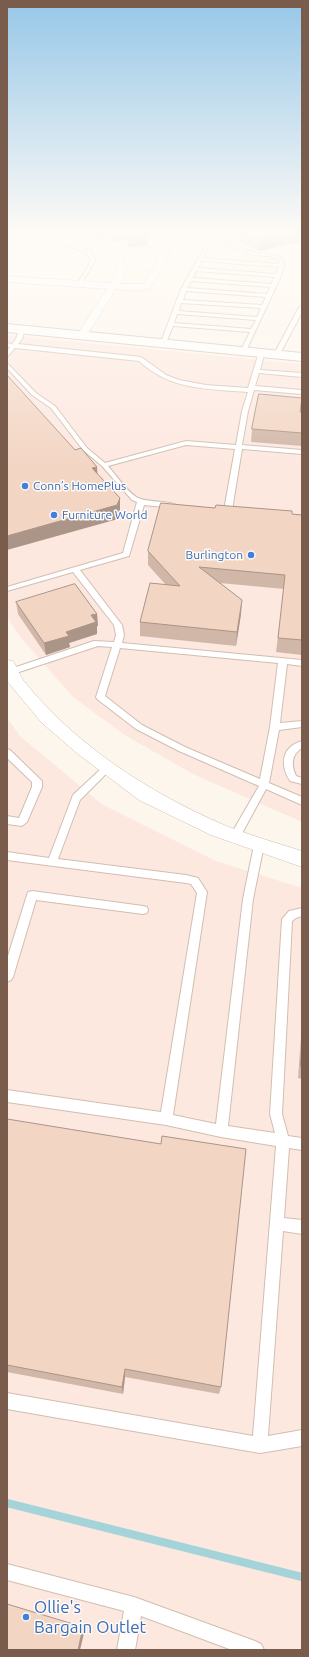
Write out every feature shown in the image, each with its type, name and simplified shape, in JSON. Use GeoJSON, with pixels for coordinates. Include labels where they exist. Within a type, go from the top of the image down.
{"type":"FeatureCollection","features":[{"type":"Feature","properties":{"kind":"street"},"geometry":{"type":"LineString","coordinates":[[81,336],[97,312]]}},
{"type":"Feature","properties":{"kind":"street"},"geometry":{"type":"LineString","coordinates":[[7,328],[81,336],[164,342],[302,357]]}},
{"type":"Feature","properties":{"kind":"street"},"geometry":{"type":"LineString","coordinates":[[9,670],[15,681],[48,719],[84,750],[146,795],[218,830],[302,859]]}},
{"type":"Feature","properties":{"kind":"lane"},"geometry":{"type":"LineString","coordinates":[[164,342],[175,312]]}},
{"type":"Feature","properties":{"kind":"lane"},"geometry":{"type":"LineString","coordinates":[[179,312],[259,319]]}},
{"type":"Feature","properties":{"kind":"lane"},"geometry":{"type":"LineString","coordinates":[[244,350],[262,312]]}},
{"type":"Feature","properties":{"kind":"lane"},"geometry":{"type":"LineString","coordinates":[[277,354],[299,312]]}},
{"type":"Feature","properties":{"kind":"lane"},"geometry":{"type":"LineString","coordinates":[[171,324],[253,332]]}},
{"type":"Feature","properties":{"kind":"lane"},"geometry":{"type":"LineString","coordinates":[[7,355],[14,346],[22,330]]}},
{"type":"Feature","properties":{"kind":"lane"},"geometry":{"type":"LineString","coordinates":[[7,345],[141,359],[148,367],[176,383],[302,392]]}},
{"type":"Feature","properties":{"kind":"lane"},"geometry":{"type":"LineString","coordinates":[[220,510],[231,510],[247,402],[262,352]]}},
{"type":"Feature","properties":{"kind":"lane"},"geometry":{"type":"LineString","coordinates":[[7,365],[34,394],[53,407],[85,449],[104,465],[134,499],[141,502],[182,506]]}},
{"type":"Feature","properties":{"kind":"lane"},"geometry":{"type":"LineString","coordinates":[[256,371],[302,375]]}},
{"type":"Feature","properties":{"kind":"lane"},"geometry":{"type":"LineString","coordinates":[[247,402],[255,402]]}},
{"type":"Feature","properties":{"kind":"lane"},"geometry":{"type":"LineString","coordinates":[[104,465],[186,443],[302,452]]}},
{"type":"Feature","properties":{"kind":"lane"},"geometry":{"type":"LineString","coordinates":[[7,590],[126,554],[141,502]]}},
{"type":"Feature","properties":{"kind":"lane"},"geometry":{"type":"LineString","coordinates":[[76,570],[118,625],[120,635],[100,697],[139,727],[182,749],[300,800]]}},
{"type":"Feature","properties":{"kind":"lane"},"geometry":{"type":"LineString","coordinates":[[9,670],[97,643],[302,663]]}},
{"type":"Feature","properties":{"kind":"lane"},"geometry":{"type":"LineString","coordinates":[[235,836],[264,785],[283,661]]}},
{"type":"Feature","properties":{"kind":"lane"},"geometry":{"type":"LineString","coordinates":[[274,727],[302,724]]}},
{"type":"Feature","properties":{"kind":"lane"},"geometry":{"type":"LineString","coordinates":[[302,744],[287,764],[288,772],[293,779],[302,781]]}},
{"type":"Feature","properties":{"kind":"lane"},"geometry":{"type":"LineString","coordinates":[[7,752],[37,781],[37,787],[22,822],[7,820]]}},
{"type":"Feature","properties":{"kind":"lane"},"geometry":{"type":"LineString","coordinates":[[52,862],[76,798],[108,767]]}},
{"type":"Feature","properties":{"kind":"lane"},"geometry":{"type":"LineString","coordinates":[[221,1131],[248,899],[259,845]]}},
{"type":"Feature","properties":{"kind":"lane"},"geometry":{"type":"LineString","coordinates":[[7,856],[186,879],[199,886],[202,892],[166,1119]]}},
{"type":"Feature","properties":{"kind":"lane"},"geometry":{"type":"LineString","coordinates":[[7,977],[32,895],[143,910]]}},
{"type":"Feature","properties":{"kind":"lane"},"geometry":{"type":"LineString","coordinates":[[260,1445],[283,1141],[276,1114],[287,919],[293,914],[302,912]]}},
{"type":"Feature","properties":{"kind":"lane"},"geometry":{"type":"LineString","coordinates":[[7,1096],[166,1119],[221,1131],[302,1144]]}},
{"type":"Feature","properties":{"kind":"lane"},"geometry":{"type":"LineString","coordinates":[[277,1224],[302,1227]]}},
{"type":"Feature","properties":{"kind":"lane"},"geometry":{"type":"LineString","coordinates":[[7,1401],[260,1445],[302,1438]]}},
{"type":"Feature","properties":{"kind":"lane"},"geometry":{"type":"LineString","coordinates":[[7,1572],[134,1605],[255,1650]]}},
{"type":"Feature","properties":{"kind":"lane"},"geometry":{"type":"LineString","coordinates":[[126,1650],[134,1605]]}},
{"type":"Feature","properties":{"kind":"shaded area"},"geometry":{"type":"Polygon","coordinates":[[[7,335],[302,364],[302,822],[195,775],[126,736],[73,697],[21,638],[7,617],[7,335]]]}},
{"type":"Feature","properties":{"kind":"shaded area"},"geometry":{"type":"Polygon","coordinates":[[[7,718],[21,737],[103,805],[216,861],[302,888],[302,1650],[7,1650],[7,718]]]}},
{"type":"Feature","properties":{"kind":"building"},"geometry":{"type":"Polygon","coordinates":[[[7,375],[75,450],[81,448],[97,467],[92,468],[120,498],[117,505],[7,536],[7,375]]]}},
{"type":"Feature","properties":{"kind":"building"},"geometry":{"type":"Polygon","coordinates":[[[259,394],[302,398],[300,412],[302,412],[302,433],[252,429],[259,394]]]}},
{"type":"Feature","properties":{"kind":"building"},"geometry":{"type":"Polygon","coordinates":[[[161,503],[215,508],[216,505],[292,511],[292,514],[302,515],[302,640],[278,638],[285,575],[199,567],[242,600],[237,632],[140,622],[150,583],[180,586],[148,551],[161,503]]]}},
{"type":"Feature","properties":{"kind":"building"},"geometry":{"type":"Polygon","coordinates":[[[75,584],[97,614],[91,615],[96,622],[66,632],[69,636],[44,643],[16,602],[75,584]]]}},
{"type":"Feature","properties":{"kind":"building"},"geometry":{"type":"Polygon","coordinates":[[[7,1119],[161,1144],[162,1136],[246,1149],[221,1387],[125,1369],[122,1387],[7,1365],[7,1119]]]}},
{"type":"Feature","properties":{"kind":"building","name":"Ollie's Bargain Outlet"},"geometry":{"type":"Polygon","coordinates":[[[7,1604],[83,1627],[78,1650],[7,1650],[7,1604]]]}},
{"type":"Feature","properties":{"kind":"waterway"},"geometry":{"type":"LineString","coordinates":[[7,1503],[302,1577]]}},
{"type":"Feature","properties":{"kind":"place","name":"Conn’s HomePlus"},"geometry":{"type":"Point","coordinates":[25,486]}},
{"type":"Feature","properties":{"kind":"place","name":"Furniture World"},"geometry":{"type":"Point","coordinates":[54,515]}},
{"type":"Feature","properties":{"kind":"place","name":"Burlington"},"geometry":{"type":"Point","coordinates":[251,555]}},
{"type":"Feature","properties":{"kind":"place","name":"Ollie's Bargain Outlet"},"geometry":{"type":"Point","coordinates":[26,1617]}}]}
